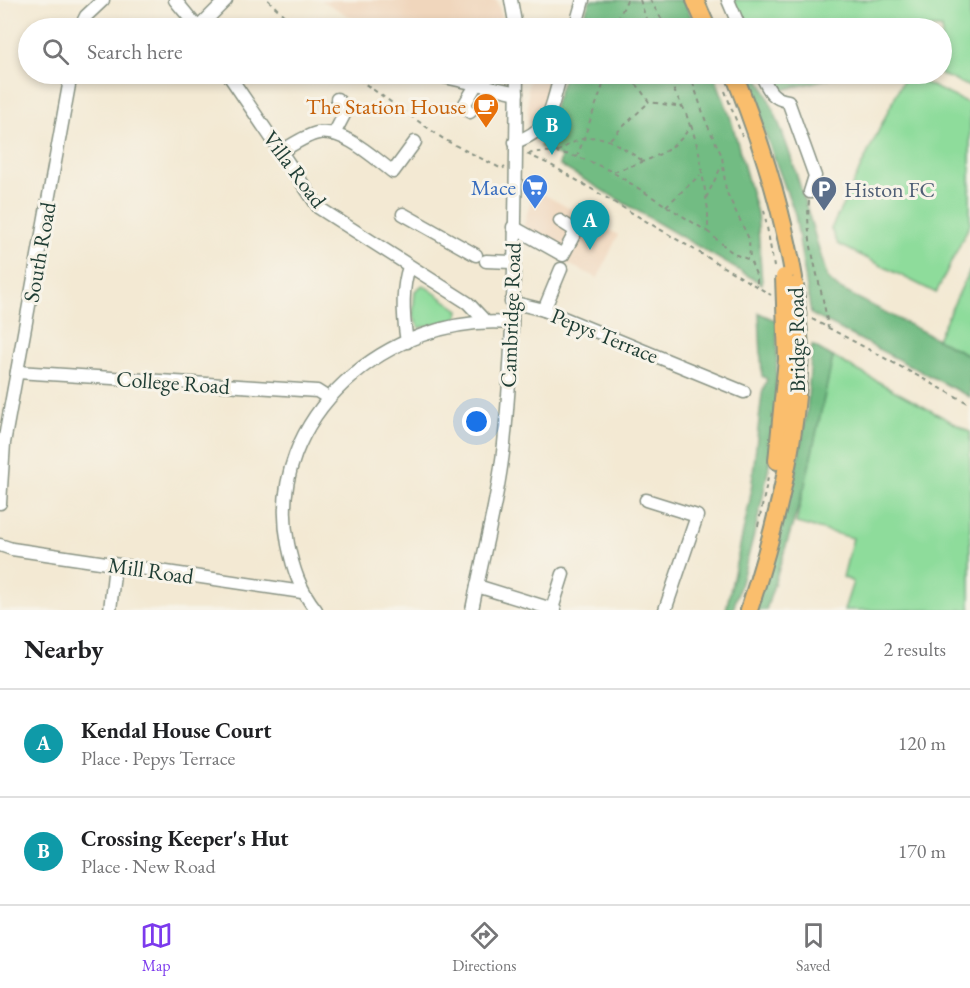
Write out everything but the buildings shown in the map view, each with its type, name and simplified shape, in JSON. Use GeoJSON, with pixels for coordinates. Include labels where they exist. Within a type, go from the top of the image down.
{"type":"FeatureCollection","features":[{"type":"Feature","properties":{"kind":"main road"},"geometry":{"type":"LineString","coordinates":[[695,0],[703,18]]}},
{"type":"Feature","properties":{"kind":"main road"},"geometry":{"type":"LineString","coordinates":[[704,0],[712,18]]}},
{"type":"Feature","properties":{"kind":"main road","name":"Bridge Road"},"geometry":{"type":"LineString","coordinates":[[730,84],[760,171],[774,223],[800,347],[796,412],[788,462],[776,519],[749,610]]}},
{"type":"Feature","properties":{"kind":"main road","name":"Bridge Road"},"geometry":{"type":"LineString","coordinates":[[738,84],[772,178],[784,221],[787,359],[781,432],[773,486],[758,553],[740,610]]}},
{"type":"Feature","properties":{"kind":"street"},"geometry":{"type":"LineString","coordinates":[[85,18],[103,0]]}},
{"type":"Feature","properties":{"kind":"street"},"geometry":{"type":"LineString","coordinates":[[175,0],[190,18]]}},
{"type":"Feature","properties":{"kind":"street"},"geometry":{"type":"LineString","coordinates":[[208,18],[226,0]]}},
{"type":"Feature","properties":{"kind":"street"},"geometry":{"type":"LineString","coordinates":[[511,0],[514,18]]}},
{"type":"Feature","properties":{"kind":"street"},"geometry":{"type":"LineString","coordinates":[[578,18],[584,0]]}},
{"type":"Feature","properties":{"kind":"street"},"geometry":{"type":"LineString","coordinates":[[728,0],[736,18]]}},
{"type":"Feature","properties":{"kind":"street","name":"South Road"},"geometry":{"type":"LineString","coordinates":[[0,503],[4,442],[69,84]]}},
{"type":"Feature","properties":{"kind":"street","name":"Villa Road"},"geometry":{"type":"LineString","coordinates":[[235,84],[320,208],[468,303],[484,320]]}},
{"type":"Feature","properties":{"kind":"street"},"geometry":{"type":"LineString","coordinates":[[472,84],[517,93]]}},
{"type":"Feature","properties":{"kind":"street","name":"Cambridge Road"},"geometry":{"type":"LineString","coordinates":[[472,610],[501,465],[511,323],[517,84]]}},
{"type":"Feature","properties":{"kind":"street"},"geometry":{"type":"LineString","coordinates":[[515,142],[535,135],[546,124],[558,84]]}},
{"type":"Feature","properties":{"kind":"street"},"geometry":{"type":"LineString","coordinates":[[766,84],[770,93],[779,100],[788,101],[815,176],[810,192]]}},
{"type":"Feature","properties":{"kind":"street"},"geometry":{"type":"LineString","coordinates":[[470,112],[463,107],[476,85]]}},
{"type":"Feature","properties":{"kind":"street"},"geometry":{"type":"LineString","coordinates":[[334,134],[347,109],[337,99]]}},
{"type":"Feature","properties":{"kind":"street"},"geometry":{"type":"LineString","coordinates":[[280,152],[316,133],[334,134],[358,146],[393,171],[415,142]]}},
{"type":"Feature","properties":{"kind":"street"},"geometry":{"type":"LineString","coordinates":[[403,214],[481,258],[512,262]]}},
{"type":"Feature","properties":{"kind":"street"},"geometry":{"type":"LineString","coordinates":[[513,227],[563,255],[576,231],[560,221]]}},
{"type":"Feature","properties":{"kind":"street"},"geometry":{"type":"LineString","coordinates":[[407,342],[404,324],[404,281],[409,267]]}},
{"type":"Feature","properties":{"kind":"street"},"geometry":{"type":"LineString","coordinates":[[544,310],[561,269]]}},
{"type":"Feature","properties":{"kind":"street","name":"Pepys Terrace"},"geometry":{"type":"LineString","coordinates":[[511,302],[544,310],[697,375],[744,392]]}},
{"type":"Feature","properties":{"kind":"street"},"geometry":{"type":"LineString","coordinates":[[316,610],[302,592],[286,530],[284,506],[287,476],[298,441],[328,398],[378,356],[436,330],[484,320],[511,323]]}},
{"type":"Feature","properties":{"kind":"street","name":"College Road"},"geometry":{"type":"LineString","coordinates":[[17,372],[317,391],[328,398]]}},
{"type":"Feature","properties":{"kind":"street"},"geometry":{"type":"LineString","coordinates":[[646,500],[697,516],[693,544],[665,610]]}},
{"type":"Feature","properties":{"kind":"street","name":"Mill Road"},"geometry":{"type":"LineString","coordinates":[[0,545],[116,565],[302,592]]}},
{"type":"Feature","properties":{"kind":"street"},"geometry":{"type":"LineString","coordinates":[[110,610],[116,565]]}},
{"type":"Feature","properties":{"kind":"street"},"geometry":{"type":"LineString","coordinates":[[477,586],[554,610],[562,574]]}},
{"type":"Feature","properties":{"kind":"path"},"geometry":{"type":"LineString","coordinates":[[268,0],[287,18]]}},
{"type":"Feature","properties":{"kind":"path"},"geometry":{"type":"LineString","coordinates":[[619,18],[627,0]]}},
{"type":"Feature","properties":{"kind":"path"},"geometry":{"type":"LineString","coordinates":[[640,0],[646,18]]}},
{"type":"Feature","properties":{"kind":"path"},"geometry":{"type":"LineString","coordinates":[[650,0],[661,18]]}},
{"type":"Feature","properties":{"kind":"path"},"geometry":{"type":"LineString","coordinates":[[365,84],[445,140],[502,169]]}},
{"type":"Feature","properties":{"kind":"path"},"geometry":{"type":"LineString","coordinates":[[577,157],[603,84]]}},
{"type":"Feature","properties":{"kind":"path"},"geometry":{"type":"LineString","coordinates":[[635,84],[649,102],[684,108]]}},
{"type":"Feature","properties":{"kind":"path"},"geometry":{"type":"LineString","coordinates":[[671,84],[695,134],[706,199],[708,232]]}},
{"type":"Feature","properties":{"kind":"path"},"geometry":{"type":"LineString","coordinates":[[694,84],[723,162],[726,191],[749,239],[750,260],[757,277],[757,287]]}},
{"type":"Feature","properties":{"kind":"path"},"geometry":{"type":"LineString","coordinates":[[722,84],[745,144]]}},
{"type":"Feature","properties":{"kind":"path"},"geometry":{"type":"LineString","coordinates":[[610,140],[649,102]]}},
{"type":"Feature","properties":{"kind":"path"},"geometry":{"type":"LineString","coordinates":[[613,172],[667,150],[685,137],[690,126],[684,108]]}},
{"type":"Feature","properties":{"kind":"path"},"geometry":{"type":"LineString","coordinates":[[557,152],[584,136],[610,140],[643,161]]}},
{"type":"Feature","properties":{"kind":"path"},"geometry":{"type":"LineString","coordinates":[[750,260],[734,254],[708,232],[613,172],[577,157],[557,152],[527,154],[582,183],[777,299]]}},
{"type":"Feature","properties":{"kind":"path"},"geometry":{"type":"LineString","coordinates":[[706,199],[723,162]]}},
{"type":"Feature","properties":{"kind":"path"},"geometry":{"type":"LineString","coordinates":[[666,206],[701,174]]}},
{"type":"Feature","properties":{"kind":"path"},"geometry":{"type":"LineString","coordinates":[[810,192],[807,218],[825,301],[828,328]]}},
{"type":"Feature","properties":{"kind":"path"},"geometry":{"type":"LineString","coordinates":[[763,204],[784,274]]}},
{"type":"Feature","properties":{"kind":"path"},"geometry":{"type":"LineString","coordinates":[[807,316],[970,404]]}},
{"type":"Feature","properties":{"kind":"path"},"geometry":{"type":"LineString","coordinates":[[758,529],[771,464]]}},
{"type":"Feature","properties":{"kind":"shaded area"},"geometry":{"type":"Polygon","coordinates":[[[321,0],[497,0],[502,18],[352,18],[321,0]]]}},
{"type":"Feature","properties":{"kind":"shaded area"},"geometry":{"type":"Polygon","coordinates":[[[528,84],[549,84],[534,124],[528,124],[528,84]]]}},
{"type":"Feature","properties":{"kind":"shaded area"},"geometry":{"type":"Polygon","coordinates":[[[534,189],[618,235],[598,278],[555,258],[558,254],[522,231],[534,189]]]}},
{"type":"Feature","properties":{"kind":"green space"},"geometry":{"type":"Polygon","coordinates":[[[590,0],[684,0],[692,18],[584,18],[590,0]]]}},
{"type":"Feature","properties":{"kind":"green space"},"geometry":{"type":"Polygon","coordinates":[[[731,0],[970,0],[970,87],[952,79],[952,18],[739,18],[731,0]]]}},
{"type":"Feature","properties":{"kind":"green space"},"geometry":{"type":"Polygon","coordinates":[[[562,84],[718,84],[730,116],[757,213],[762,284],[559,165],[561,157],[540,147],[562,84]]]}},
{"type":"Feature","properties":{"kind":"green space"},"geometry":{"type":"Polygon","coordinates":[[[747,84],[762,84],[769,99],[797,175],[828,279],[838,288],[970,356],[970,397],[811,314],[795,214],[747,84]]]}},
{"type":"Feature","properties":{"kind":"green space"},"geometry":{"type":"Polygon","coordinates":[[[769,84],[806,84],[773,92],[769,84]]]}},
{"type":"Feature","properties":{"kind":"green space"},"geometry":{"type":"Polygon","coordinates":[[[901,84],[927,84],[970,104],[970,224],[936,293],[838,244],[831,229],[901,84]]]}},
{"type":"Feature","properties":{"kind":"green space"},"geometry":{"type":"Polygon","coordinates":[[[970,270],[970,356],[937,339],[970,270]]]}},
{"type":"Feature","properties":{"kind":"green space"},"geometry":{"type":"Polygon","coordinates":[[[423,285],[459,310],[457,319],[419,328],[413,316],[415,291],[423,285]]]}},
{"type":"Feature","properties":{"kind":"green space"},"geometry":{"type":"Polygon","coordinates":[[[759,313],[777,321],[774,431],[752,544],[733,610],[726,610],[750,500],[762,394],[767,379],[762,376],[759,313]]]}},
{"type":"Feature","properties":{"kind":"green space"},"geometry":{"type":"Polygon","coordinates":[[[812,345],[833,357],[805,485],[766,610],[755,610],[794,479],[807,410],[812,345]]]}},
{"type":"Feature","properties":{"kind":"green space"},"geometry":{"type":"Polygon","coordinates":[[[833,357],[970,432],[970,610],[844,610],[853,582],[843,577],[853,538],[796,523],[833,357]]]}},
{"type":"Feature","properties":{"kind":"place","name":"The Station House"},"geometry":{"type":"Point","coordinates":[486,129]}},
{"type":"Feature","properties":{"kind":"place","name":"Crossing Keeper's Hut"},"geometry":{"type":"Point","coordinates":[552,155]}},
{"type":"Feature","properties":{"kind":"place","name":"Mace"},"geometry":{"type":"Point","coordinates":[535,210]}},
{"type":"Feature","properties":{"kind":"place","name":"Histon FC"},"geometry":{"type":"Point","coordinates":[824,212]}},
{"type":"Feature","properties":{"kind":"place","name":"Kendal House Court"},"geometry":{"type":"Point","coordinates":[590,250]}}]}
